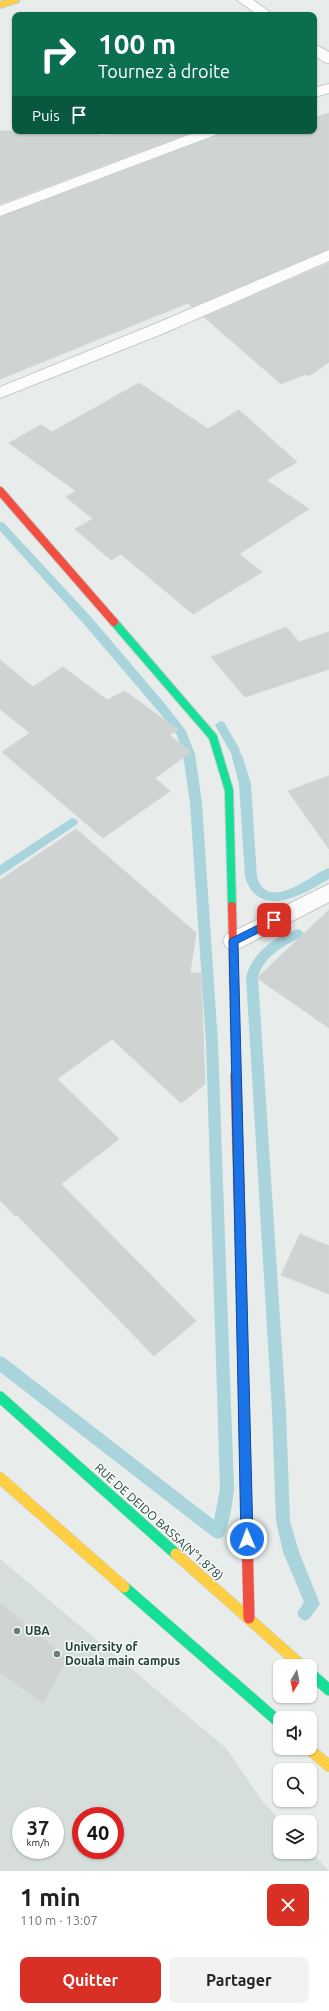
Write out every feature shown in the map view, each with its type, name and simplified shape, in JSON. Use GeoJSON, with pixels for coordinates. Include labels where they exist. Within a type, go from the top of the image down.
{"type":"FeatureCollection","features":[{"type":"Feature","properties":{"kind":"street"},"geometry":{"type":"LineString","coordinates":[[0,5],[16,0]]}},
{"type":"Feature","properties":{"kind":"street"},"geometry":{"type":"LineString","coordinates":[[244,0],[262,12]]}},
{"type":"Feature","properties":{"kind":"street"},"geometry":{"type":"LineString","coordinates":[[317,50],[329,59]]}},
{"type":"Feature","properties":{"kind":"street"},"geometry":{"type":"LineString","coordinates":[[317,92],[329,88]]}},
{"type":"Feature","properties":{"kind":"street"},"geometry":{"type":"LineString","coordinates":[[0,211],[205,134]]}},
{"type":"Feature","properties":{"kind":"street"},"geometry":{"type":"LineString","coordinates":[[0,393],[156,330],[329,255]]}},
{"type":"Feature","properties":{"kind":"street"},"geometry":{"type":"LineString","coordinates":[[0,491],[213,737],[229,790],[234,941],[249,1618]]}},
{"type":"Feature","properties":{"kind":"street"},"geometry":{"type":"LineString","coordinates":[[234,941],[329,892]]}},
{"type":"Feature","properties":{"kind":"street","name":"RUE DE DEIDO BASSA(N°1.878)"},"geometry":{"type":"LineString","coordinates":[[0,1397],[294,1659]]}},
{"type":"Feature","properties":{"kind":"street"},"geometry":{"type":"LineString","coordinates":[[0,1478],[273,1717]]}},
{"type":"Feature","properties":{"kind":"street"},"geometry":{"type":"LineString","coordinates":[[317,1679],[329,1690]]}},
{"type":"Feature","properties":{"kind":"street"},"geometry":{"type":"LineString","coordinates":[[316,1755],[329,1766]]}},
{"type":"Feature","properties":{"kind":"shaded area","name":"University of Douala main campus"},"geometry":{"type":"Polygon","coordinates":[[[0,1559],[226,1748],[263,1802],[275,1815],[273,1815],[273,1859],[317,1859],[317,1858],[329,1871],[0,1871],[0,1559]]]}},
{"type":"Feature","properties":{"kind":"building"},"geometry":{"type":"Polygon","coordinates":[[[329,113],[329,249],[192,307],[188,303],[0,379],[0,217],[220,134],[317,134],[317,117],[329,113]]]}},
{"type":"Feature","properties":{"kind":"building"},"geometry":{"type":"Polygon","coordinates":[[[0,131],[12,131],[12,134],[100,134],[103,136],[108,134],[187,134],[0,204],[0,131]]]}},
{"type":"Feature","properties":{"kind":"building"},"geometry":{"type":"Polygon","coordinates":[[[329,263],[329,362],[309,376],[306,374],[281,384],[204,317],[329,263]]]}},
{"type":"Feature","properties":{"kind":"building"},"geometry":{"type":"Polygon","coordinates":[[[139,383],[208,429],[239,410],[297,462],[266,480],[309,509],[239,554],[262,572],[193,614],[121,554],[111,560],[75,529],[93,519],[66,497],[76,491],[9,443],[41,425],[52,432],[139,383]]]}},
{"type":"Feature","properties":{"kind":"building"},"geometry":{"type":"Polygon","coordinates":[[[286,627],[299,642],[329,632],[329,669],[245,697],[211,657],[286,627]]]}},
{"type":"Feature","properties":{"kind":"building"},"geometry":{"type":"Polygon","coordinates":[[[0,660],[33,687],[63,667],[107,700],[125,691],[178,730],[169,735],[191,752],[155,778],[170,791],[103,838],[2,752],[30,733],[0,709],[0,660]]]}},
{"type":"Feature","properties":{"kind":"building"},"geometry":{"type":"Polygon","coordinates":[[[329,776],[329,849],[288,791],[329,776]]]}},
{"type":"Feature","properties":{"kind":"building"},"geometry":{"type":"Polygon","coordinates":[[[76,829],[196,933],[190,973],[201,973],[205,1084],[181,1103],[112,1039],[57,1079],[119,1139],[61,1184],[196,1321],[154,1356],[17,1215],[15,1216],[0,1200],[0,880],[76,829]]]}},
{"type":"Feature","properties":{"kind":"building"},"geometry":{"type":"Polygon","coordinates":[[[329,910],[329,1028],[257,978],[329,910]]]}},
{"type":"Feature","properties":{"kind":"building"},"geometry":{"type":"Polygon","coordinates":[[[300,1234],[329,1246],[329,1294],[281,1275],[300,1234]]]}},
{"type":"Feature","properties":{"kind":"building","name":"UBA"},"geometry":{"type":"Polygon","coordinates":[[[0,1603],[67,1658],[43,1703],[0,1672],[0,1603]]]}},
{"type":"Feature","properties":{"kind":"waterway"},"geometry":{"type":"LineString","coordinates":[[0,525],[87,620],[162,708],[182,734],[189,754],[196,803],[212,1043],[222,1311],[227,1489],[224,1512],[218,1532],[162,1487],[0,1363]]}},
{"type":"Feature","properties":{"kind":"waterway"},"geometry":{"type":"LineString","coordinates":[[220,725],[234,750]]}},
{"type":"Feature","properties":{"kind":"waterway"},"geometry":{"type":"LineString","coordinates":[[236,755],[245,784],[251,877],[253,884],[261,892],[269,896],[278,897],[305,888],[329,873]]}},
{"type":"Feature","properties":{"kind":"waterway"},"geometry":{"type":"LineString","coordinates":[[0,871],[72,822]]}},
{"type":"Feature","properties":{"kind":"waterway"},"geometry":{"type":"LineString","coordinates":[[298,934],[269,950],[258,962],[252,977],[279,1411],[283,1521],[291,1552],[312,1604],[305,1613]]}},
{"type":"Feature","properties":{"kind":"traffic: fast"},"geometry":{"type":"LineString","coordinates":[[114,622],[213,737],[229,790],[232,906]]}},
{"type":"Feature","properties":{"kind":"traffic: fast"},"geometry":{"type":"LineString","coordinates":[[240,1227],[244,1405]]}},
{"type":"Feature","properties":{"kind":"traffic: fast"},"geometry":{"type":"LineString","coordinates":[[0,1397],[176,1554]]}},
{"type":"Feature","properties":{"kind":"traffic: fast"},"geometry":{"type":"LineString","coordinates":[[124,1587],[273,1717]]}},
{"type":"Feature","properties":{"kind":"traffic: fast"},"geometry":{"type":"LineString","coordinates":[[317,1679],[329,1690]]}},
{"type":"Feature","properties":{"kind":"traffic: slow"},"geometry":{"type":"LineString","coordinates":[[0,5],[16,0]]}},
{"type":"Feature","properties":{"kind":"traffic: slow"},"geometry":{"type":"LineString","coordinates":[[0,1478],[124,1587]]}},
{"type":"Feature","properties":{"kind":"traffic: slow"},"geometry":{"type":"LineString","coordinates":[[176,1554],[294,1659]]}},
{"type":"Feature","properties":{"kind":"traffic: slow"},"geometry":{"type":"LineString","coordinates":[[316,1755],[329,1766]]}},
{"type":"Feature","properties":{"kind":"traffic: jam"},"geometry":{"type":"LineString","coordinates":[[0,491],[114,622]]}},
{"type":"Feature","properties":{"kind":"traffic: jam"},"geometry":{"type":"LineString","coordinates":[[232,906],[240,1227]]}},
{"type":"Feature","properties":{"kind":"traffic: jam"},"geometry":{"type":"LineString","coordinates":[[244,1405],[249,1618]]}},
{"type":"Feature","properties":{"kind":"place","name":"UBA"},"geometry":{"type":"Point","coordinates":[17,1631]}},
{"type":"Feature","properties":{"kind":"place","name":"University of Douala main campus"},"geometry":{"type":"Point","coordinates":[57,1654]}},
{"type":"Feature","properties":{"kind":"route"},"geometry":{"type":"LineString","coordinates":[[247,1539],[234,941],[274,920]]}}]}
